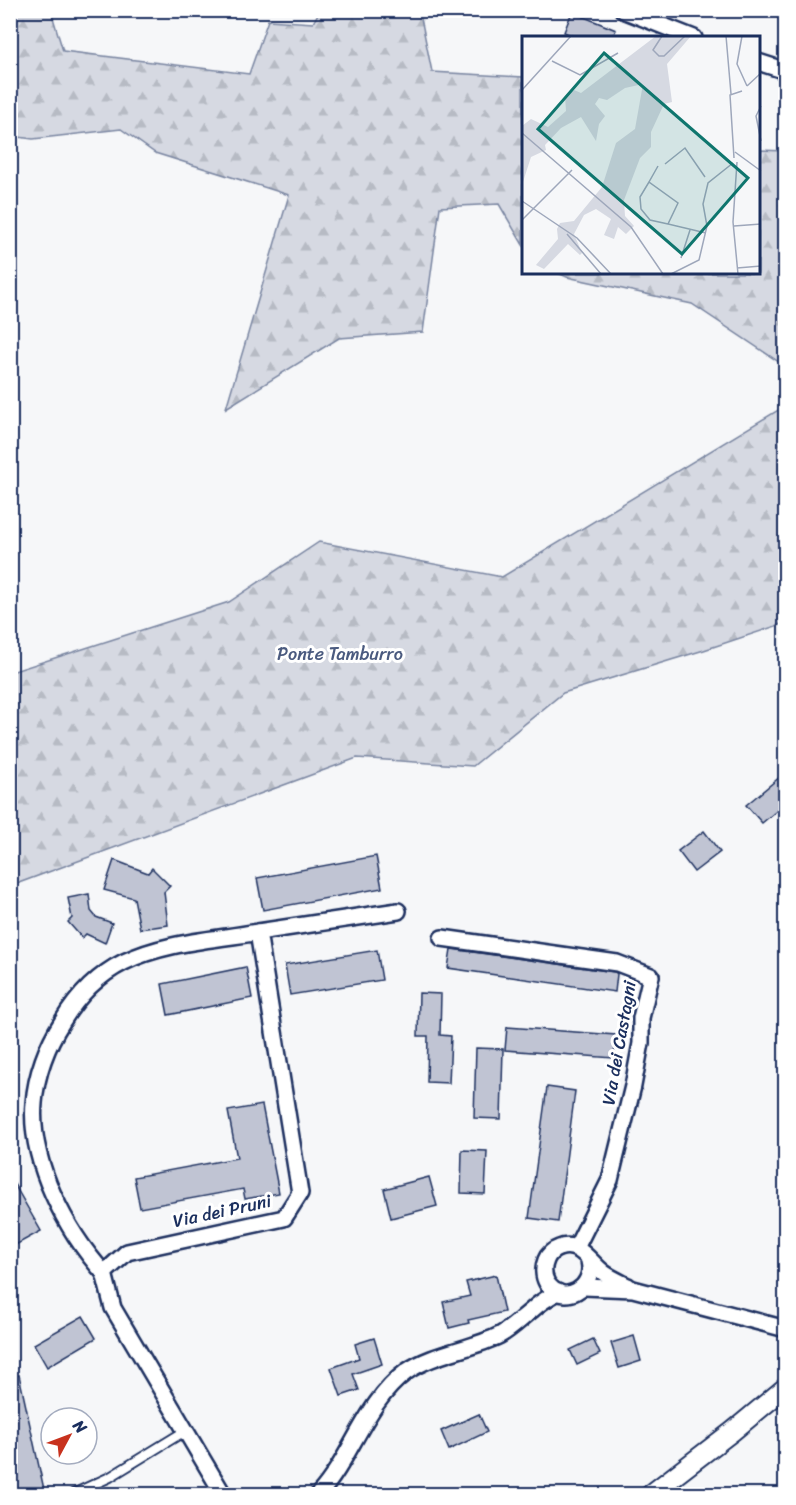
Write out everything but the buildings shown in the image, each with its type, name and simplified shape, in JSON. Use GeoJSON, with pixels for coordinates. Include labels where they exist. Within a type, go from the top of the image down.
{"type":"FeatureCollection","features":[{"type":"Feature","properties":{"kind":"street"},"geometry":{"type":"LineString","coordinates":[[623,10],[689,36]]}},
{"type":"Feature","properties":{"kind":"street"},"geometry":{"type":"LineString","coordinates":[[760,62],[786,71]]}},
{"type":"Feature","properties":{"kind":"street"},"geometry":{"type":"LineString","coordinates":[[223,1494],[112,1308],[104,1273],[89,1256],[59,1207],[46,1176],[36,1142],[34,1103],[41,1065],[55,1032],[73,1004],[101,977],[123,963],[146,953],[258,932],[398,911]]}},
{"type":"Feature","properties":{"kind":"street","name":"Via dei Pruni"},"geometry":{"type":"LineString","coordinates":[[104,1273],[127,1252],[284,1218],[300,1193],[258,932]]}},
{"type":"Feature","properties":{"kind":"street","name":"Via dei Castagni"},"geometry":{"type":"LineString","coordinates":[[442,938],[617,963],[651,976],[641,1018],[641,1043],[633,1086],[610,1179],[576,1248]]}},
{"type":"Feature","properties":{"kind":"street"},"geometry":{"type":"LineString","coordinates":[[533,1308],[545,1278],[544,1265],[550,1253],[563,1247],[576,1248],[605,1274],[633,1289]]}},
{"type":"Feature","properties":{"kind":"street"},"geometry":{"type":"LineString","coordinates":[[584,1287],[590,1275],[589,1261]]}},
{"type":"Feature","properties":{"kind":"street"},"geometry":{"type":"LineString","coordinates":[[545,1278],[558,1292],[572,1293],[584,1287],[633,1289],[784,1327]]}},
{"type":"Feature","properties":{"kind":"street"},"geometry":{"type":"LineString","coordinates":[[319,1494],[348,1454],[382,1396],[406,1372],[501,1335],[533,1308],[558,1292]]}},
{"type":"Feature","properties":{"kind":"street"},"geometry":{"type":"LineString","coordinates":[[651,1494],[786,1387]]}},
{"type":"Feature","properties":{"kind":"lane"},"geometry":{"type":"LineString","coordinates":[[73,1494],[110,1477],[186,1431]]}},
{"type":"Feature","properties":{"kind":"green space"},"geometry":{"type":"Polygon","coordinates":[[[11,10],[51,11],[63,51],[249,74],[268,20],[313,23],[320,10],[411,10],[420,13],[432,72],[522,77],[522,243],[499,204],[440,207],[423,332],[339,338],[226,408],[289,195],[155,153],[121,129],[33,139],[11,136],[11,10]]]}},
{"type":"Feature","properties":{"kind":"green space"},"geometry":{"type":"Polygon","coordinates":[[[760,150],[785,151],[785,366],[692,304],[560,274],[760,274],[760,150]]]}},
{"type":"Feature","properties":{"kind":"green space","name":"Ponte Tamburro"},"geometry":{"type":"Polygon","coordinates":[[[785,406],[785,623],[563,693],[473,766],[357,758],[16,884],[11,889],[11,672],[229,602],[319,542],[502,577],[785,406]]]}}]}
